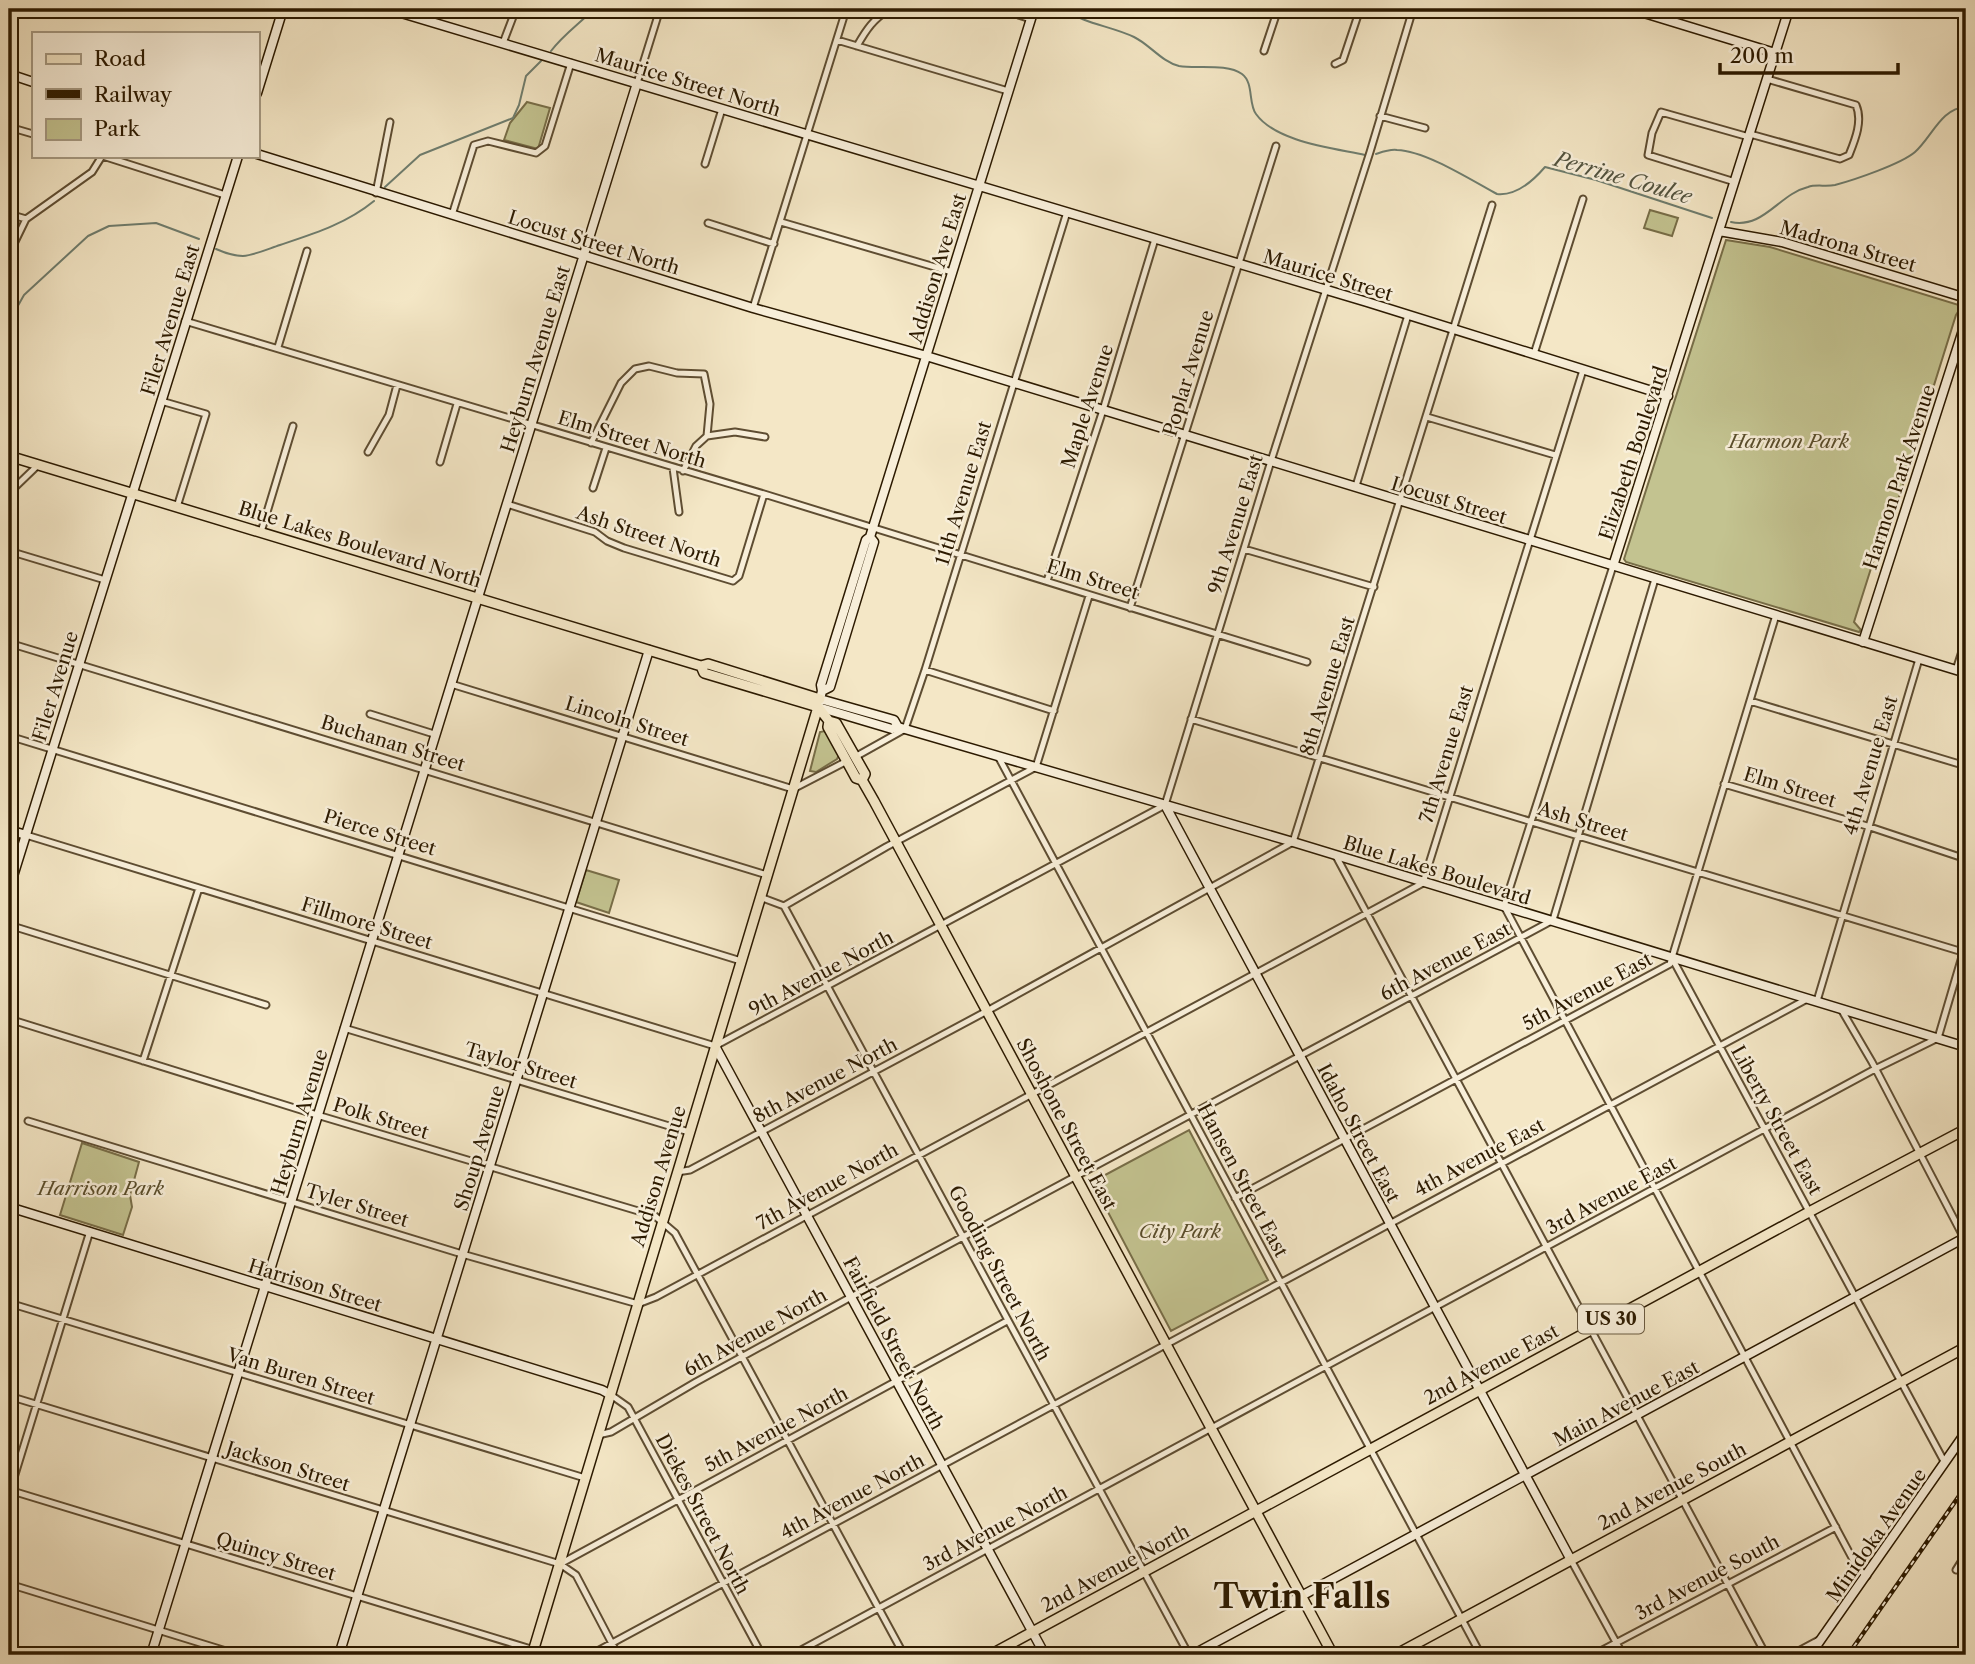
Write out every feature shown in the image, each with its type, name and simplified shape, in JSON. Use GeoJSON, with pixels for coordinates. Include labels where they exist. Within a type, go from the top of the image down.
{"type":"FeatureCollection","features":[{"type":"Feature","properties":{"kind":"main road","name":"Blue Lakes Boulevard North"},"geometry":{"type":"LineString","coordinates":[[9,456],[701,666],[704,673],[820,699]]}},
{"type":"Feature","properties":{"kind":"main road","name":"Shoshone Street East"},"geometry":{"type":"LineString","coordinates":[[820,699],[828,721],[835,723],[851,759],[865,774],[862,780],[1333,1655]]}},
{"type":"Feature","properties":{"kind":"main road","name":"Addison Avenue"},"geometry":{"type":"LineString","coordinates":[[533,1653],[820,699]]}},
{"type":"Feature","properties":{"kind":"main road","name":"2nd Avenue East"},"geometry":{"type":"LineString","coordinates":[[1256,1511],[1966,1129]]}},
{"type":"Feature","properties":{"kind":"main road","name":"2nd Avenue South"},"geometry":{"type":"LineString","coordinates":[[1395,1655],[1966,1348]]}},
{"type":"Feature","properties":{"kind":"main road","name":"2nd Avenue North"},"geometry":{"type":"LineString","coordinates":[[990,1655],[1256,1511]]}},
{"type":"Feature","properties":{"kind":"street"},"geometry":{"type":"LineString","coordinates":[[259,87],[283,9]]}},
{"type":"Feature","properties":{"kind":"street","name":"Maurice Street North"},"geometry":{"type":"LineString","coordinates":[[388,9],[979,185]]}},
{"type":"Feature","properties":{"kind":"street"},"geometry":{"type":"LineString","coordinates":[[423,19],[426,9]]}},
{"type":"Feature","properties":{"kind":"street"},"geometry":{"type":"LineString","coordinates":[[503,43],[516,9]]}},
{"type":"Feature","properties":{"kind":"street","name":"Heyburn Avenue East"},"geometry":{"type":"LineString","coordinates":[[478,598],[660,9]]}},
{"type":"Feature","properties":{"kind":"street"},"geometry":{"type":"LineString","coordinates":[[753,308],[845,13],[833,9]]}},
{"type":"Feature","properties":{"kind":"street"},"geometry":{"type":"LineString","coordinates":[[857,46],[867,27],[890,9]]}},
{"type":"Feature","properties":{"kind":"street"},"geometry":{"type":"LineString","coordinates":[[1000,9],[1031,19]]}},
{"type":"Feature","properties":{"kind":"street","name":"Addison Ave East"},"geometry":{"type":"LineString","coordinates":[[820,699],[830,687],[874,542],[871,531],[1034,9]]}},
{"type":"Feature","properties":{"kind":"street"},"geometry":{"type":"LineString","coordinates":[[1264,51],[1278,9]]}},
{"type":"Feature","properties":{"kind":"street"},"geometry":{"type":"LineString","coordinates":[[1335,64],[1343,60],[1360,9]]}},
{"type":"Feature","properties":{"kind":"street","name":"9th Avenue East"},"geometry":{"type":"LineString","coordinates":[[1165,805],[1413,9]]}},
{"type":"Feature","properties":{"kind":"street"},"geometry":{"type":"LineString","coordinates":[[1631,9],[1776,53]]}},
{"type":"Feature","properties":{"kind":"street","name":"Elizabeth Boulevard"},"geometry":{"type":"LineString","coordinates":[[1504,906],[1789,9]]}},
{"type":"Feature","properties":{"kind":"street"},"geometry":{"type":"LineString","coordinates":[[837,40],[1008,91]]}},
{"type":"Feature","properties":{"kind":"street"},"geometry":{"type":"LineString","coordinates":[[452,215],[474,145],[488,141],[536,153],[545,146],[571,64]]}},
{"type":"Feature","properties":{"kind":"street"},"geometry":{"type":"LineString","coordinates":[[9,74],[32,82]]}},
{"type":"Feature","properties":{"kind":"street"},"geometry":{"type":"LineString","coordinates":[[1735,182],[1648,155],[1652,133],[1661,112],[1840,159],[1849,155],[1854,141],[1860,114],[1856,105],[1767,79]]}},
{"type":"Feature","properties":{"kind":"street"},"geometry":{"type":"LineString","coordinates":[[705,164],[722,108]]}},
{"type":"Feature","properties":{"kind":"street"},"geometry":{"type":"LineString","coordinates":[[1380,116],[1425,128]]}},
{"type":"Feature","properties":{"kind":"street"},"geometry":{"type":"LineString","coordinates":[[376,192],[390,122]]}},
{"type":"Feature","properties":{"kind":"street"},"geometry":{"type":"LineString","coordinates":[[9,127],[32,134]]}},
{"type":"Feature","properties":{"kind":"street","name":"Poplar Avenue"},"geometry":{"type":"LineString","coordinates":[[1130,608],[1276,146]]}},
{"type":"Feature","properties":{"kind":"street","name":"Locust Street North"},"geometry":{"type":"LineString","coordinates":[[259,155],[753,308],[924,356]]}},
{"type":"Feature","properties":{"kind":"street"},"geometry":{"type":"LineString","coordinates":[[9,254],[26,219],[92,172],[102,158]]}},
{"type":"Feature","properties":{"kind":"street"},"geometry":{"type":"LineString","coordinates":[[109,158],[225,195]]}},
{"type":"Feature","properties":{"kind":"street","name":"Filer Avenue East"},"geometry":{"type":"LineString","coordinates":[[133,493],[237,158]]}},
{"type":"Feature","properties":{"kind":"street","name":"Maurice Street"},"geometry":{"type":"LineString","coordinates":[[979,185],[1668,396]]}},
{"type":"Feature","properties":{"kind":"street"},"geometry":{"type":"LineString","coordinates":[[1534,354],[1583,199]]}},
{"type":"Feature","properties":{"kind":"street","name":"8th Avenue East"},"geometry":{"type":"LineString","coordinates":[[1293,842],[1493,205]]}},
{"type":"Feature","properties":{"kind":"street","name":"11th Avenue East"},"geometry":{"type":"LineString","coordinates":[[902,728],[925,670],[1067,212]]}},
{"type":"Feature","properties":{"kind":"street"},"geometry":{"type":"LineString","coordinates":[[9,214],[26,219]]}},
{"type":"Feature","properties":{"kind":"street"},"geometry":{"type":"LineString","coordinates":[[781,222],[952,272]]}},
{"type":"Feature","properties":{"kind":"street"},"geometry":{"type":"LineString","coordinates":[[708,223],[774,244]]}},
{"type":"Feature","properties":{"kind":"street","name":"Madrona Street"},"geometry":{"type":"LineString","coordinates":[[1719,231],[1782,242],[1966,298]]}},
{"type":"Feature","properties":{"kind":"street","name":"Maple Avenue"},"geometry":{"type":"LineString","coordinates":[[1046,581],[1103,410],[1155,239]]}},
{"type":"Feature","properties":{"kind":"street"},"geometry":{"type":"LineString","coordinates":[[278,347],[307,251]]}},
{"type":"Feature","properties":{"kind":"street"},"geometry":{"type":"LineString","coordinates":[[1356,486],[1408,315]]}},
{"type":"Feature","properties":{"kind":"street","name":"Elm Street North"},"geometry":{"type":"LineString","coordinates":[[186,321],[764,494],[871,531]]}},
{"type":"Feature","properties":{"kind":"street","name":"Harmon Park Avenue"},"geometry":{"type":"LineString","coordinates":[[1863,642],[1966,321]]}},
{"type":"Feature","properties":{"kind":"street","name":"Locust Street"},"geometry":{"type":"LineString","coordinates":[[924,356],[1966,673]]}},
{"type":"Feature","properties":{"kind":"street"},"geometry":{"type":"LineString","coordinates":[[591,443],[628,374],[648,366],[677,373],[704,374],[710,404],[708,436]]}},
{"type":"Feature","properties":{"kind":"street","name":"7th Avenue East"},"geometry":{"type":"LineString","coordinates":[[1423,883],[1583,369]]}},
{"type":"Feature","properties":{"kind":"street"},"geometry":{"type":"LineString","coordinates":[[368,453],[388,415],[397,385]]}},
{"type":"Feature","properties":{"kind":"street"},"geometry":{"type":"LineString","coordinates":[[161,401],[206,414],[177,507]]}},
{"type":"Feature","properties":{"kind":"street"},"geometry":{"type":"LineString","coordinates":[[440,462],[457,404]]}},
{"type":"Feature","properties":{"kind":"street"},"geometry":{"type":"LineString","coordinates":[[1427,417],[1555,455]]}},
{"type":"Feature","properties":{"kind":"street"},"geometry":{"type":"LineString","coordinates":[[261,532],[293,426]]}},
{"type":"Feature","properties":{"kind":"street"},"geometry":{"type":"LineString","coordinates":[[683,471],[696,446],[708,436],[735,432],[765,437]]}},
{"type":"Feature","properties":{"kind":"street"},"geometry":{"type":"LineString","coordinates":[[593,488],[606,448]]}},
{"type":"Feature","properties":{"kind":"street"},"geometry":{"type":"LineString","coordinates":[[9,493],[37,465]]}},
{"type":"Feature","properties":{"kind":"street"},"geometry":{"type":"LineString","coordinates":[[673,468],[679,512]]}},
{"type":"Feature","properties":{"kind":"street","name":"Filer Avenue"},"geometry":{"type":"LineString","coordinates":[[9,889],[133,493]]}},
{"type":"Feature","properties":{"kind":"street","name":"Ash Street North"},"geometry":{"type":"LineString","coordinates":[[507,504],[596,532],[607,541],[624,548],[733,581],[739,576],[764,494]]}},
{"type":"Feature","properties":{"kind":"street","name":"Elm Street"},"geometry":{"type":"LineString","coordinates":[[871,531],[960,555],[1307,662]]}},
{"type":"Feature","properties":{"kind":"street"},"geometry":{"type":"LineString","coordinates":[[1244,549],[1374,587]]}},
{"type":"Feature","properties":{"kind":"street"},"geometry":{"type":"LineString","coordinates":[[9,551],[105,580]]}},
{"type":"Feature","properties":{"kind":"street"},"geometry":{"type":"LineString","coordinates":[[1553,920],[1655,579]]}},
{"type":"Feature","properties":{"kind":"street"},"geometry":{"type":"LineString","coordinates":[[760,897],[784,906],[896,841],[1036,767],[1089,596]]}},
{"type":"Feature","properties":{"kind":"street","name":"Heyburn Avenue"},"geometry":{"type":"LineString","coordinates":[[150,1655],[399,855],[423,768],[478,598]]}},
{"type":"Feature","properties":{"kind":"street","name":"5th Avenue East"},"geometry":{"type":"LineString","coordinates":[[1235,1198],[1670,964],[1776,615]]}},
{"type":"Feature","properties":{"kind":"street"},"geometry":{"type":"LineString","coordinates":[[1956,670],[1966,639]]}},
{"type":"Feature","properties":{"kind":"street","name":"Buchanan Street"},"geometry":{"type":"LineString","coordinates":[[9,643],[767,875]]}},
{"type":"Feature","properties":{"kind":"street","name":"Shoup Avenue"},"geometry":{"type":"LineString","coordinates":[[340,1655],[649,650]]}},
{"type":"Feature","properties":{"kind":"street","name":"4th Avenue East"},"geometry":{"type":"LineString","coordinates":[[1816,1002],[1919,659]]}},
{"type":"Feature","properties":{"kind":"street"},"geometry":{"type":"LineString","coordinates":[[925,670],[1054,711]]}},
{"type":"Feature","properties":{"kind":"street","name":"Lincoln Street"},"geometry":{"type":"LineString","coordinates":[[451,684],[793,789]]}},
{"type":"Feature","properties":{"kind":"street","name":"Blue Lakes Boulevard"},"geometry":{"type":"LineString","coordinates":[[820,699],[892,729],[902,728],[1293,842],[1966,1046]]}},
{"type":"Feature","properties":{"kind":"street"},"geometry":{"type":"LineString","coordinates":[[1750,701],[1966,766]]}},
{"type":"Feature","properties":{"kind":"street"},"geometry":{"type":"LineString","coordinates":[[370,715],[434,734]]}},
{"type":"Feature","properties":{"kind":"street","name":"Ash Street"},"geometry":{"type":"LineString","coordinates":[[1191,719],[1965,952]]}},
{"type":"Feature","properties":{"kind":"street"},"geometry":{"type":"LineString","coordinates":[[793,789],[851,759],[902,728]]}},
{"type":"Feature","properties":{"kind":"street","name":"Pierce Street"},"geometry":{"type":"LineString","coordinates":[[9,736],[741,961]]}},
{"type":"Feature","properties":{"kind":"street","name":"Hansen Street East"},"geometry":{"type":"LineString","coordinates":[[998,756],[1481,1655]]}},
{"type":"Feature","properties":{"kind":"street","name":"Elm Street"},"geometry":{"type":"LineString","coordinates":[[1724,783],[1966,859]]}},
{"type":"Feature","properties":{"kind":"street"},"geometry":{"type":"LineString","coordinates":[[942,927],[1165,805]]}},
{"type":"Feature","properties":{"kind":"street","name":"Idaho Street East"},"geometry":{"type":"LineString","coordinates":[[1165,805],[1571,1560]]}},
{"type":"Feature","properties":{"kind":"street","name":"Fillmore Street"},"geometry":{"type":"LineString","coordinates":[[9,831],[715,1046]]}},
{"type":"Feature","properties":{"kind":"street"},"geometry":{"type":"LineString","coordinates":[[987,1011],[1293,842]]}},
{"type":"Feature","properties":{"kind":"street"},"geometry":{"type":"LineString","coordinates":[[1336,856],[1766,1655]]}},
{"type":"Feature","properties":{"kind":"street"},"geometry":{"type":"LineString","coordinates":[[1032,1095],[1423,883]]}},
{"type":"Feature","properties":{"kind":"street"},"geometry":{"type":"LineString","coordinates":[[143,1061],[199,888]]}},
{"type":"Feature","properties":{"kind":"street","name":"Gooding Street North"},"geometry":{"type":"LineString","coordinates":[[784,906],[1007,1321],[1191,1655]]}},
{"type":"Feature","properties":{"kind":"street"},"geometry":{"type":"LineString","coordinates":[[1504,906],[1858,1569],[1867,1576]]}},
{"type":"Feature","properties":{"kind":"street","name":"6th Avenue East"},"geometry":{"type":"LineString","coordinates":[[1076,1177],[1553,920]]}},
{"type":"Feature","properties":{"kind":"street"},"geometry":{"type":"LineString","coordinates":[[9,925],[266,1005]]}},
{"type":"Feature","properties":{"kind":"street","name":"9th Avenue North"},"geometry":{"type":"LineString","coordinates":[[715,1046],[942,927]]}},
{"type":"Feature","properties":{"kind":"street"},"geometry":{"type":"LineString","coordinates":[[1938,1038],[1966,943]]}},
{"type":"Feature","properties":{"kind":"street","name":"Liberty Street East"},"geometry":{"type":"LineString","coordinates":[[1672,958],[1945,1463]]}},
{"type":"Feature","properties":{"kind":"street","name":"4th Avenue East"},"geometry":{"type":"LineString","coordinates":[[1166,1343],[1807,999]]}},
{"type":"Feature","properties":{"kind":"street"},"geometry":{"type":"LineString","coordinates":[[1841,1009],[1966,1239]]}},
{"type":"Feature","properties":{"kind":"street","name":"8th Avenue North"},"geometry":{"type":"LineString","coordinates":[[677,1172],[690,1170],[987,1011]]}},
{"type":"Feature","properties":{"kind":"street","name":"Polk Street"},"geometry":{"type":"LineString","coordinates":[[9,1019],[655,1216],[663,1221]]}},
{"type":"Feature","properties":{"kind":"street","name":"Taylor Street"},"geometry":{"type":"LineString","coordinates":[[344,1028],[690,1132]]}},
{"type":"Feature","properties":{"kind":"street","name":"3rd Avenue East"},"geometry":{"type":"LineString","coordinates":[[1212,1429],[1875,1069],[1938,1038]]}},
{"type":"Feature","properties":{"kind":"street","name":"Fairfield Street North"},"geometry":{"type":"LineString","coordinates":[[715,1046],[1045,1655]]}},
{"type":"Feature","properties":{"kind":"street","name":"7th Avenue North"},"geometry":{"type":"LineString","coordinates":[[638,1304],[698,1275],[1032,1095]]}},
{"type":"Feature","properties":{"kind":"street","name":"Tyler Street"},"geometry":{"type":"LineString","coordinates":[[27,1121],[463,1254],[638,1304]]}},
{"type":"Feature","properties":{"kind":"street","name":"6th Avenue North"},"geometry":{"type":"LineString","coordinates":[[598,1435],[611,1432],[742,1356],[1076,1177]]}},
{"type":"Feature","properties":{"kind":"street","name":"Harrison Street"},"geometry":{"type":"LineString","coordinates":[[9,1207],[611,1395]]}},
{"type":"Feature","properties":{"kind":"street"},"geometry":{"type":"LineString","coordinates":[[663,1221],[675,1233],[904,1655]]}},
{"type":"Feature","properties":{"kind":"street"},"geometry":{"type":"LineString","coordinates":[[9,1491],[90,1231]]}},
{"type":"Feature","properties":{"kind":"street","name":"Main Avenue East"},"geometry":{"type":"LineString","coordinates":[[1191,1655],[1966,1239]]}},
{"type":"Feature","properties":{"kind":"street","name":"Van Buren Street"},"geometry":{"type":"LineString","coordinates":[[9,1303],[585,1478]]}},
{"type":"Feature","properties":{"kind":"street","name":"5th Avenue North"},"geometry":{"type":"LineString","coordinates":[[560,1563],[1007,1321]]}},
{"type":"Feature","properties":{"kind":"street","name":"4th Avenue North"},"geometry":{"type":"LineString","coordinates":[[590,1655],[1166,1343]]}},
{"type":"Feature","properties":{"kind":"street","name":"Diekes Street North"},"geometry":{"type":"LineString","coordinates":[[611,1395],[628,1407],[635,1419],[762,1655]]}},
{"type":"Feature","properties":{"kind":"street","name":"Jackson Street"},"geometry":{"type":"LineString","coordinates":[[9,1396],[560,1563]]}},
{"type":"Feature","properties":{"kind":"street","name":"3rd Avenue North"},"geometry":{"type":"LineString","coordinates":[[792,1655],[1212,1429]]}},
{"type":"Feature","properties":{"kind":"street","name":"Minidoka Avenue"},"geometry":{"type":"LineString","coordinates":[[1810,1655],[1966,1432]]}},
{"type":"Feature","properties":{"kind":"street","name":"Quincy Street"},"geometry":{"type":"LineString","coordinates":[[9,1491],[533,1653]]}},
{"type":"Feature","properties":{"kind":"street","name":"3rd Avenue South"},"geometry":{"type":"LineString","coordinates":[[1592,1655],[1836,1527]]}},
{"type":"Feature","properties":{"kind":"street"},"geometry":{"type":"LineString","coordinates":[[1956,1570],[1966,1555]]}},
{"type":"Feature","properties":{"kind":"street"},"geometry":{"type":"LineString","coordinates":[[1571,1560],[1623,1655]]}},
{"type":"Feature","properties":{"kind":"street"},"geometry":{"type":"LineString","coordinates":[[560,1563],[576,1575],[618,1655]]}},
{"type":"Feature","properties":{"kind":"street"},"geometry":{"type":"LineString","coordinates":[[9,1584],[239,1655]]}},
{"type":"Feature","properties":{"kind":"street"},"geometry":{"type":"LineString","coordinates":[[1791,1655],[1822,1638]]}},
{"type":"Feature","properties":{"kind":"green space"},"geometry":{"type":"Polygon","coordinates":[[[527,102],[550,108],[538,149],[504,140],[510,123],[527,102]]]}},
{"type":"Feature","properties":{"kind":"green space"},"geometry":{"type":"Polygon","coordinates":[[[1650,210],[1678,218],[1672,236],[1644,228],[1650,210]]]}},
{"type":"Feature","properties":{"kind":"green space","name":"Harmon Park"},"geometry":{"type":"Polygon","coordinates":[[[1726,240],[1770,247],[1962,306],[1956,315],[1893,516],[1886,521],[1854,622],[1861,630],[1859,632],[1626,562],[1624,559],[1726,240]]]}},
{"type":"Feature","properties":{"kind":"green space"},"geometry":{"type":"Polygon","coordinates":[[[825,731],[839,755],[816,772],[810,771],[820,732],[825,731]]]}},
{"type":"Feature","properties":{"kind":"green space"},"geometry":{"type":"Polygon","coordinates":[[[586,870],[619,880],[609,913],[576,902],[586,870]]]}},
{"type":"Feature","properties":{"kind":"green space","name":"City Park"},"geometry":{"type":"Polygon","coordinates":[[[1189,1130],[1268,1280],[1171,1331],[1092,1182],[1189,1130]]]}},
{"type":"Feature","properties":{"kind":"green space","name":"Harrison Park"},"geometry":{"type":"Polygon","coordinates":[[[82,1143],[139,1162],[130,1195],[132,1207],[123,1235],[60,1215],[82,1143]]]}},
{"type":"Feature","properties":{"kind":"waterway","name":"Perrine Coulee"},"geometry":{"type":"LineString","coordinates":[[551,51],[594,9]]}},
{"type":"Feature","properties":{"kind":"waterway","name":"Perrine Coulee"},"geometry":{"type":"LineString","coordinates":[[1064,9],[1080,18],[1134,37],[1173,64],[1186,67],[1220,67],[1236,71],[1246,78],[1256,114],[1265,124],[1306,142],[1365,155]]}},
{"type":"Feature","properties":{"kind":"waterway","name":"Perrine Coulee"},"geometry":{"type":"LineString","coordinates":[[385,187],[420,155],[513,118],[526,76],[541,61]]}},
{"type":"Feature","properties":{"kind":"waterway","name":"Perrine Coulee"},"geometry":{"type":"LineString","coordinates":[[1731,222],[1743,223],[1762,216],[1788,196],[1808,187],[1835,185],[1899,162],[1915,152],[1950,112],[1966,107]]}},
{"type":"Feature","properties":{"kind":"waterway","name":"Perrine Coulee"},"geometry":{"type":"LineString","coordinates":[[1376,154],[1394,150],[1421,155],[1497,194],[1517,190],[1545,167],[1596,180],[1712,218]]}},
{"type":"Feature","properties":{"kind":"waterway","name":"Perrine Coulee"},"geometry":{"type":"LineString","coordinates":[[216,249],[239,256],[257,253],[329,228],[374,201]]}},
{"type":"Feature","properties":{"kind":"waterway","name":"Perrine Coulee"},"geometry":{"type":"LineString","coordinates":[[9,328],[24,295],[88,236],[109,226],[156,223],[199,239]]}},
{"type":"Feature","properties":{"kind":"railway"},"geometry":{"type":"LineString","coordinates":[[1848,1655],[1966,1486]]}},
{"type":"Feature","properties":{"kind":"district","name":"Twin Falls"},"geometry":{"type":"Point","coordinates":[1302,1596]}}]}
